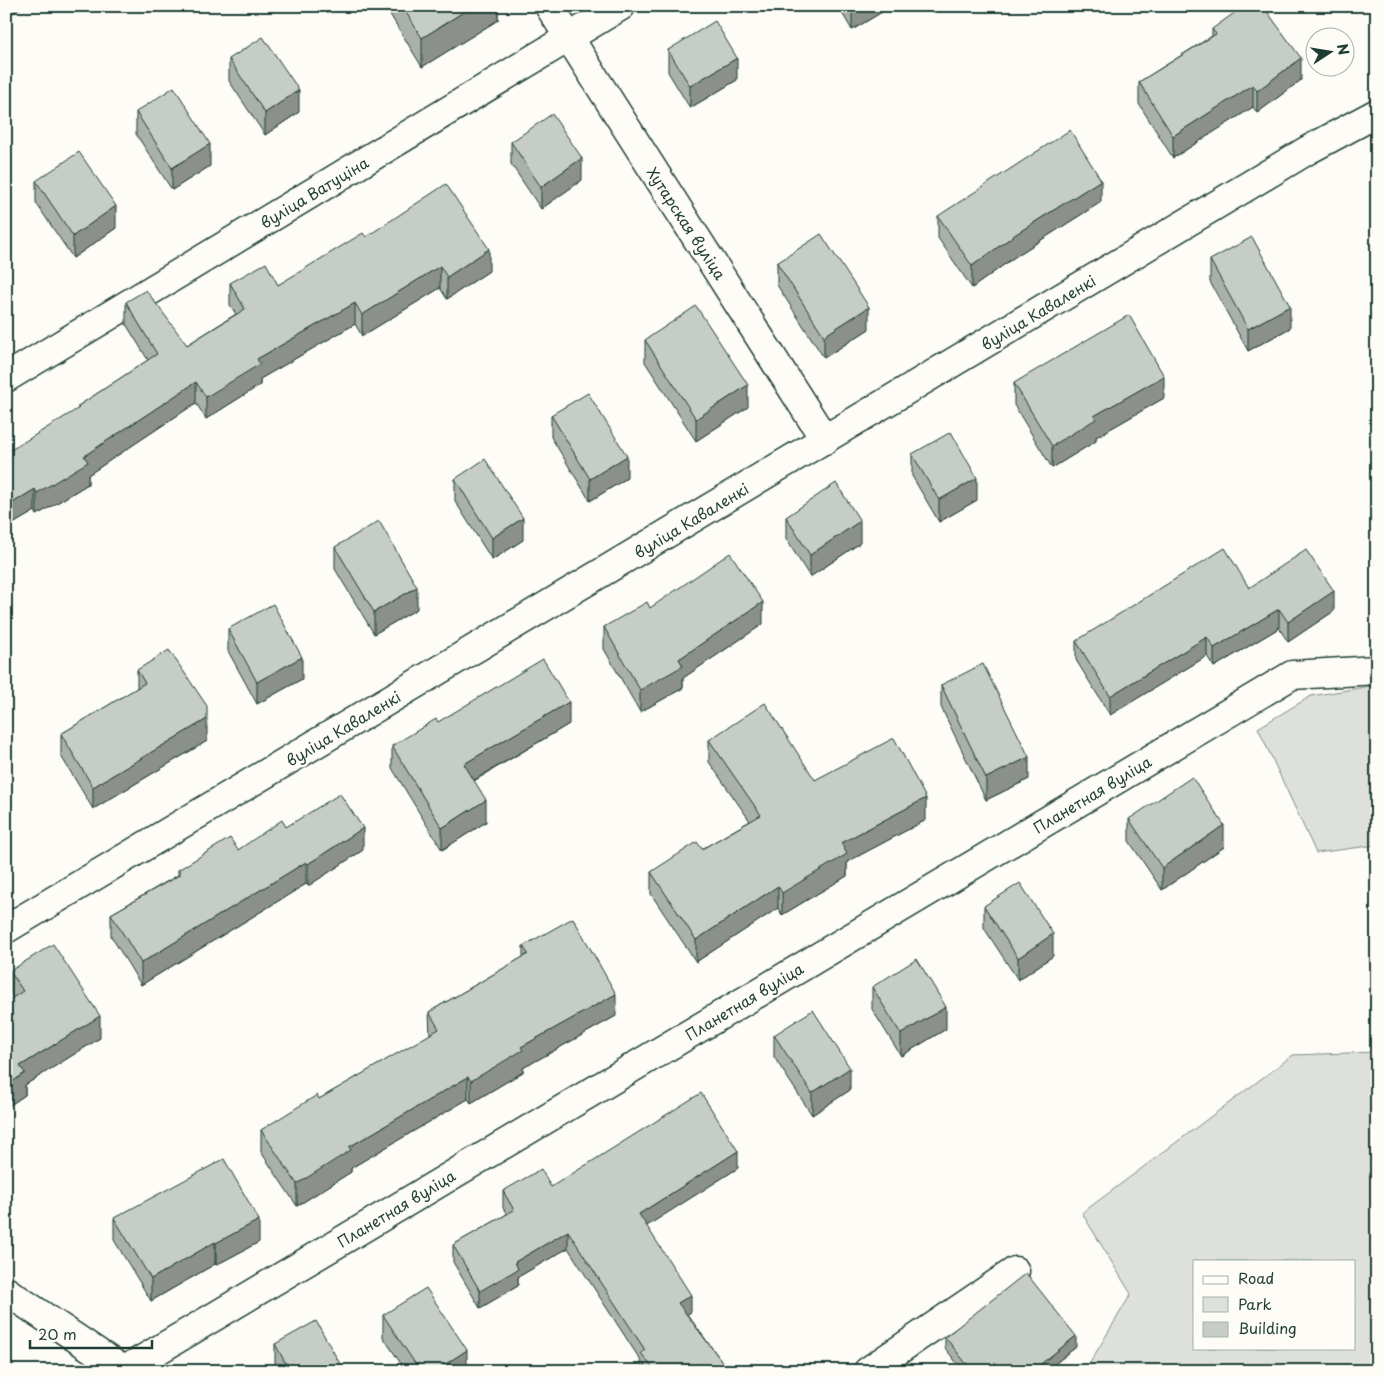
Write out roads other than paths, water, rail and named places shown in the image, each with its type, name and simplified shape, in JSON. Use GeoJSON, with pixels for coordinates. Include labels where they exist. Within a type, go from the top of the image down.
{"type":"FeatureCollection","features":[{"type":"Feature","properties":{"kind":"street","name":"Хутарская вуліца"},"geometry":{"type":"LineString","coordinates":[[549,6],[825,440]]}},
{"type":"Feature","properties":{"kind":"street","name":"вуліца Ватуціна"},"geometry":{"type":"LineString","coordinates":[[6,378],[621,6]]}},
{"type":"Feature","properties":{"kind":"street","name":"вуліца Каваленкі"},"geometry":{"type":"LineString","coordinates":[[6,929],[1300,155],[1377,113]]}},
{"type":"Feature","properties":{"kind":"street","name":"Планетная вуліца"},"geometry":{"type":"LineString","coordinates":[[124,1371],[1292,676],[1377,670]]}},
{"type":"Feature","properties":{"kind":"street"},"geometry":{"type":"LineString","coordinates":[[868,1371],[1015,1271]]}},
{"type":"Feature","properties":{"kind":"street"},"geometry":{"type":"LineString","coordinates":[[6,1292],[124,1371]]}}]}
